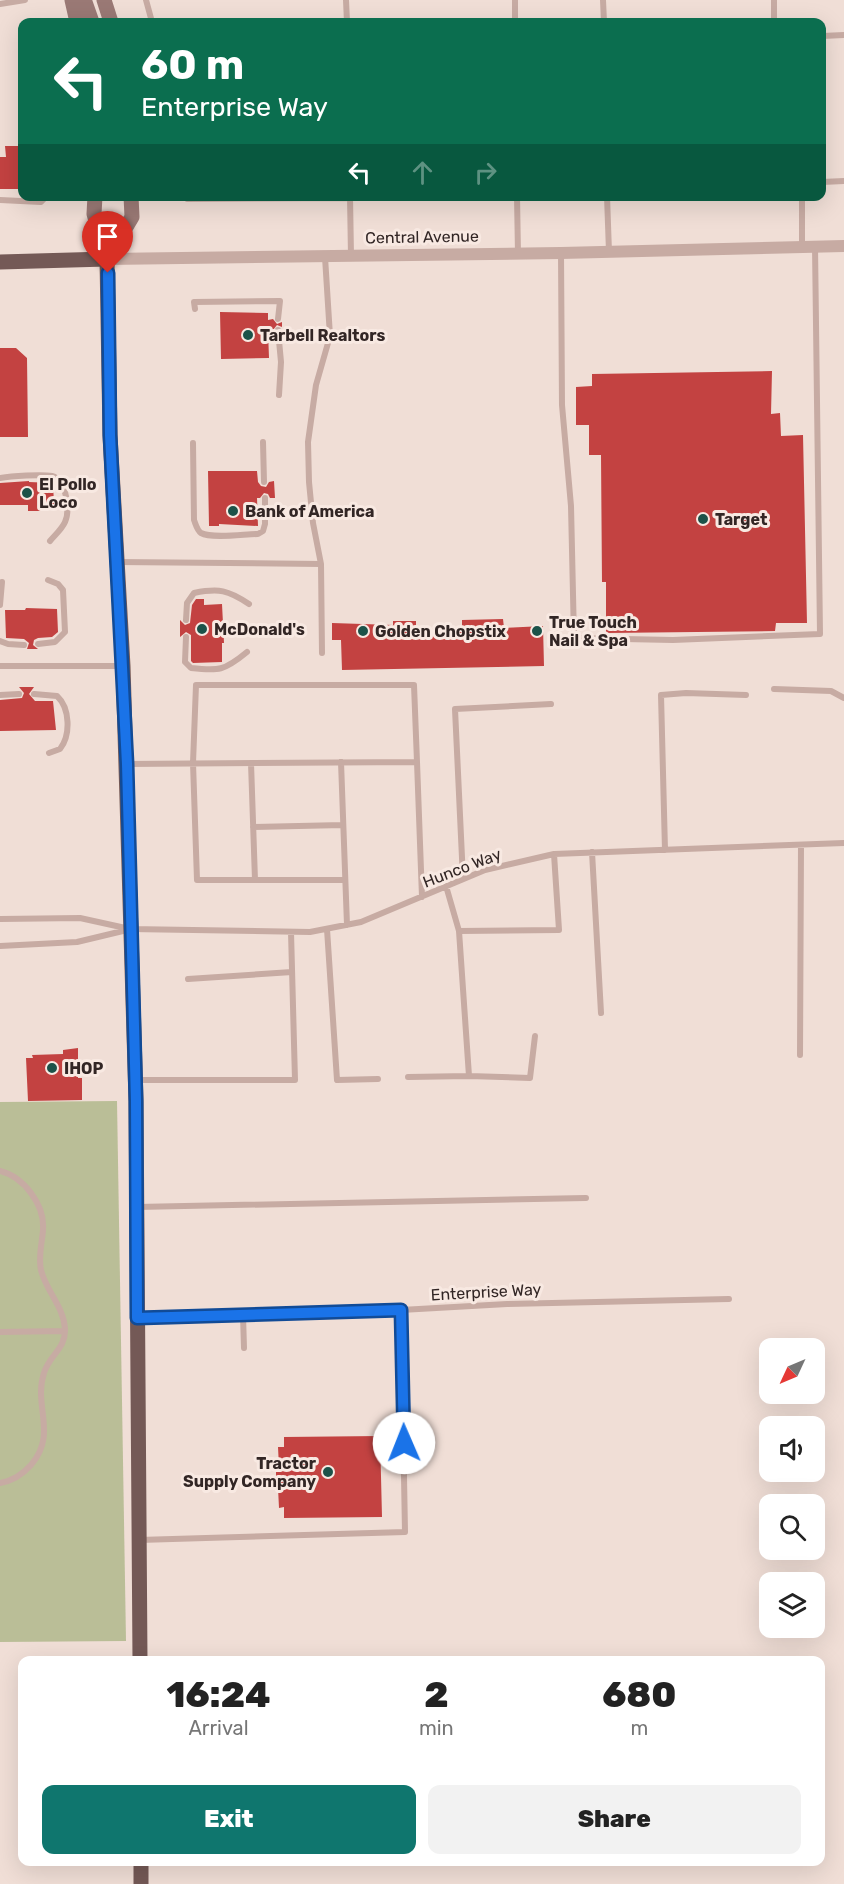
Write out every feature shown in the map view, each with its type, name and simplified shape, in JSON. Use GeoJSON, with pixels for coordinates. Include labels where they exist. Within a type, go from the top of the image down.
{"type":"FeatureCollection","features":[{"type":"Feature","properties":{"kind":"main road"},"geometry":{"type":"LineString","coordinates":[[72,0],[76,18]]}},
{"type":"Feature","properties":{"kind":"main road"},"geometry":{"type":"LineString","coordinates":[[82,0],[85,2],[91,18]]}},
{"type":"Feature","properties":{"kind":"main road"},"geometry":{"type":"LineString","coordinates":[[104,0],[110,18]]}},
{"type":"Feature","properties":{"kind":"main road"},"geometry":{"type":"LineString","coordinates":[[95,201],[94,214],[107,259],[110,435],[127,764],[136,1101],[140,1656]]}},
{"type":"Feature","properties":{"kind":"main road"},"geometry":{"type":"LineString","coordinates":[[107,259],[132,217],[131,201]]}},
{"type":"Feature","properties":{"kind":"main road","name":"Central Avenue"},"geometry":{"type":"LineString","coordinates":[[0,262],[107,259]]}},
{"type":"Feature","properties":{"kind":"main road"},"geometry":{"type":"LineString","coordinates":[[141,1866],[141,1884]]}},
{"type":"Feature","properties":{"kind":"street","name":"Central Avenue"},"geometry":{"type":"LineString","coordinates":[[107,259],[518,254],[844,246]]}},
{"type":"Feature","properties":{"kind":"lane"},"geometry":{"type":"LineString","coordinates":[[0,4],[25,0]]}},
{"type":"Feature","properties":{"kind":"lane"},"geometry":{"type":"LineString","coordinates":[[146,0],[151,18]]}},
{"type":"Feature","properties":{"kind":"lane"},"geometry":{"type":"LineString","coordinates":[[346,0],[347,18]]}},
{"type":"Feature","properties":{"kind":"lane"},"geometry":{"type":"LineString","coordinates":[[515,0],[516,18]]}},
{"type":"Feature","properties":{"kind":"lane"},"geometry":{"type":"LineString","coordinates":[[603,0],[604,18]]}},
{"type":"Feature","properties":{"kind":"lane"},"geometry":{"type":"LineString","coordinates":[[774,0],[774,18]]}},
{"type":"Feature","properties":{"kind":"lane"},"geometry":{"type":"LineString","coordinates":[[826,36],[844,35]]}},
{"type":"Feature","properties":{"kind":"lane"},"geometry":{"type":"LineString","coordinates":[[826,182],[844,181]]}},
{"type":"Feature","properties":{"kind":"lane"},"geometry":{"type":"LineString","coordinates":[[0,200],[18,201]]}},
{"type":"Feature","properties":{"kind":"lane"},"geometry":{"type":"LineString","coordinates":[[20,201],[42,201]]}},
{"type":"Feature","properties":{"kind":"lane"},"geometry":{"type":"LineString","coordinates":[[350,201],[351,256]]}},
{"type":"Feature","properties":{"kind":"lane"},"geometry":{"type":"LineString","coordinates":[[517,201],[518,254]]}},
{"type":"Feature","properties":{"kind":"lane"},"geometry":{"type":"LineString","coordinates":[[607,201],[609,252]]}},
{"type":"Feature","properties":{"kind":"lane"},"geometry":{"type":"LineString","coordinates":[[561,253],[562,405],[571,506],[574,638],[673,640],[820,634],[809,247],[803,201]]}},
{"type":"Feature","properties":{"kind":"lane"},"geometry":{"type":"LineString","coordinates":[[322,653],[321,564],[313,523],[308,442],[316,385],[330,336],[325,257]]}},
{"type":"Feature","properties":{"kind":"lane"},"geometry":{"type":"LineString","coordinates":[[195,309],[194,302],[280,301],[278,319]]}},
{"type":"Feature","properties":{"kind":"lane"},"geometry":{"type":"LineString","coordinates":[[278,330],[281,362],[279,395]]}},
{"type":"Feature","properties":{"kind":"lane"},"geometry":{"type":"LineString","coordinates":[[263,442],[264,482]]}},
{"type":"Feature","properties":{"kind":"lane"},"geometry":{"type":"LineString","coordinates":[[193,443],[194,520],[200,532],[211,535],[258,534],[263,531],[265,524],[265,498]]}},
{"type":"Feature","properties":{"kind":"lane"},"geometry":{"type":"LineString","coordinates":[[0,478],[51,476],[62,482],[66,492],[67,517],[50,541]]}},
{"type":"Feature","properties":{"kind":"lane"},"geometry":{"type":"LineString","coordinates":[[116,562],[321,564]]}},
{"type":"Feature","properties":{"kind":"lane"},"geometry":{"type":"LineString","coordinates":[[38,644],[55,642],[65,632],[63,590],[58,584],[48,580]]}},
{"type":"Feature","properties":{"kind":"lane"},"geometry":{"type":"LineString","coordinates":[[0,604],[2,582]]}},
{"type":"Feature","properties":{"kind":"lane"},"geometry":{"type":"LineString","coordinates":[[186,620],[187,603],[194,593],[210,590],[233,593],[249,604]]}},
{"type":"Feature","properties":{"kind":"lane"},"geometry":{"type":"LineString","coordinates":[[186,637],[185,662],[191,668],[217,670],[236,662],[247,652]]}},
{"type":"Feature","properties":{"kind":"lane"},"geometry":{"type":"LineString","coordinates":[[0,641],[24,645]]}},
{"type":"Feature","properties":{"kind":"lane"},"geometry":{"type":"LineString","coordinates":[[0,666],[123,666]]}},
{"type":"Feature","properties":{"kind":"lane"},"geometry":{"type":"LineString","coordinates":[[345,880],[197,880],[193,764],[196,685],[414,685],[422,897]]}},
{"type":"Feature","properties":{"kind":"lane"},"geometry":{"type":"LineString","coordinates":[[774,689],[831,691],[844,698]]}},
{"type":"Feature","properties":{"kind":"lane"},"geometry":{"type":"LineString","coordinates":[[0,695],[19,694]]}},
{"type":"Feature","properties":{"kind":"lane"},"geometry":{"type":"LineString","coordinates":[[34,694],[57,696],[66,707],[67,735],[60,749],[49,753]]}},
{"type":"Feature","properties":{"kind":"lane"},"geometry":{"type":"LineString","coordinates":[[665,850],[661,695],[746,694]]}},
{"type":"Feature","properties":{"kind":"lane"},"geometry":{"type":"LineString","coordinates":[[463,879],[455,709],[551,704]]}},
{"type":"Feature","properties":{"kind":"lane"},"geometry":{"type":"LineString","coordinates":[[341,762],[347,925]]}},
{"type":"Feature","properties":{"kind":"lane"},"geometry":{"type":"LineString","coordinates":[[127,764],[417,762]]}},
{"type":"Feature","properties":{"kind":"lane"},"geometry":{"type":"LineString","coordinates":[[251,763],[255,880]]}},
{"type":"Feature","properties":{"kind":"lane"},"geometry":{"type":"LineString","coordinates":[[253,827],[343,825]]}},
{"type":"Feature","properties":{"kind":"lane","name":"Hunco Way"},"geometry":{"type":"LineString","coordinates":[[0,920],[80,918],[130,929],[310,932],[361,922],[485,870],[554,854],[844,843]]}},
{"type":"Feature","properties":{"kind":"lane"},"geometry":{"type":"LineString","coordinates":[[800,1055],[801,845]]}},
{"type":"Feature","properties":{"kind":"lane"},"geometry":{"type":"LineString","coordinates":[[592,852],[601,1013]]}},
{"type":"Feature","properties":{"kind":"lane"},"geometry":{"type":"LineString","coordinates":[[459,932],[560,930],[554,854]]}},
{"type":"Feature","properties":{"kind":"lane"},"geometry":{"type":"LineString","coordinates":[[446,886],[459,932],[469,1076]]}},
{"type":"Feature","properties":{"kind":"lane"},"geometry":{"type":"LineString","coordinates":[[327,928],[337,1080],[378,1079]]}},
{"type":"Feature","properties":{"kind":"lane","name":"Hunco Way"},"geometry":{"type":"LineString","coordinates":[[0,946],[77,942],[130,929]]}},
{"type":"Feature","properties":{"kind":"lane"},"geometry":{"type":"LineString","coordinates":[[135,1080],[295,1080],[291,932]]}},
{"type":"Feature","properties":{"kind":"lane"},"geometry":{"type":"LineString","coordinates":[[188,979],[292,972]]}},
{"type":"Feature","properties":{"kind":"lane"},"geometry":{"type":"LineString","coordinates":[[408,1077],[530,1078],[535,1036]]}},
{"type":"Feature","properties":{"kind":"lane"},"geometry":{"type":"LineString","coordinates":[[0,1171],[18,1181],[31,1193],[41,1212],[44,1228],[39,1257],[41,1270],[64,1318],[65,1331],[64,1342],[44,1373],[42,1401],[45,1434],[43,1447],[26,1470],[0,1484]]}},
{"type":"Feature","properties":{"kind":"lane"},"geometry":{"type":"LineString","coordinates":[[137,1207],[586,1198]]}},
{"type":"Feature","properties":{"kind":"lane","name":"Enterprise Way"},"geometry":{"type":"LineString","coordinates":[[137,1318],[401,1310],[507,1304],[729,1299]]}},
{"type":"Feature","properties":{"kind":"lane"},"geometry":{"type":"LineString","coordinates":[[139,1540],[405,1532],[401,1310]]}},
{"type":"Feature","properties":{"kind":"lane"},"geometry":{"type":"LineString","coordinates":[[243,1315],[244,1348]]}},
{"type":"Feature","properties":{"kind":"lane"},"geometry":{"type":"LineString","coordinates":[[0,1332],[65,1331]]}},
{"type":"Feature","properties":{"kind":"green space"},"geometry":{"type":"Polygon","coordinates":[[[117,1101],[126,1641],[0,1642],[0,1102],[117,1101]]]}},
{"type":"Feature","properties":{"kind":"building"},"geometry":{"type":"Polygon","coordinates":[[[5,146],[18,146],[18,189],[0,189],[0,157],[6,157],[5,146]]]}},
{"type":"Feature","properties":{"kind":"building","name":"Tarbell Realtors"},"geometry":{"type":"Polygon","coordinates":[[[220,312],[268,313],[268,320],[273,319],[277,324],[282,322],[282,327],[277,325],[273,330],[268,331],[269,358],[221,359],[220,312]]]}},
{"type":"Feature","properties":{"kind":"building"},"geometry":{"type":"Polygon","coordinates":[[[0,348],[16,348],[27,358],[28,437],[0,437],[0,348]]]}},
{"type":"Feature","properties":{"kind":"building","name":"Target"},"geometry":{"type":"Polygon","coordinates":[[[772,371],[771,414],[780,413],[781,436],[803,435],[807,623],[776,623],[775,631],[606,633],[606,582],[602,582],[601,455],[589,455],[589,425],[576,425],[576,387],[592,386],[592,374],[772,371]]]}},
{"type":"Feature","properties":{"kind":"building","name":"Bank of America"},"geometry":{"type":"Polygon","coordinates":[[[208,471],[257,471],[258,482],[261,486],[266,487],[269,482],[274,481],[275,498],[270,498],[264,493],[257,498],[258,526],[219,524],[219,526],[209,526],[208,471]]]}},
{"type":"Feature","properties":{"kind":"building","name":"El Pollo Loco"},"geometry":{"type":"Polygon","coordinates":[[[29,481],[53,483],[54,504],[40,505],[41,511],[28,511],[28,505],[0,505],[0,483],[29,481]]]}},
{"type":"Feature","properties":{"kind":"building","name":"McDonald's"},"geometry":{"type":"Polygon","coordinates":[[[196,599],[204,599],[204,605],[222,604],[224,643],[222,643],[222,662],[193,663],[191,661],[191,635],[186,632],[180,637],[180,620],[185,625],[190,623],[192,605],[196,599]]]}},
{"type":"Feature","properties":{"kind":"building"},"geometry":{"type":"Polygon","coordinates":[[[26,608],[57,609],[58,632],[52,637],[34,640],[33,645],[38,649],[27,649],[29,643],[24,639],[6,638],[5,610],[25,610],[26,608]]]}},
{"type":"Feature","properties":{"kind":"building"},"geometry":{"type":"Polygon","coordinates":[[[503,619],[504,628],[543,626],[544,666],[342,670],[341,640],[332,640],[332,623],[393,625],[393,621],[416,621],[416,629],[462,628],[462,620],[503,619]]]}},
{"type":"Feature","properties":{"kind":"building"},"geometry":{"type":"Polygon","coordinates":[[[19,687],[34,687],[29,694],[35,701],[53,701],[56,730],[0,731],[0,700],[22,698],[24,693],[19,687]]]}},
{"type":"Feature","properties":{"kind":"building","name":"IHOP"},"geometry":{"type":"Polygon","coordinates":[[[78,1048],[78,1078],[82,1078],[82,1100],[28,1101],[26,1058],[33,1058],[32,1055],[63,1054],[63,1050],[78,1048]]]}},
{"type":"Feature","properties":{"kind":"building","name":"Tractor Supply Company"},"geometry":{"type":"Polygon","coordinates":[[[380,1436],[382,1517],[284,1518],[284,1507],[279,1508],[278,1488],[276,1489],[276,1467],[279,1467],[278,1447],[284,1447],[284,1437],[380,1436]]]}},
{"type":"Feature","properties":{"kind":"place","name":"Tarbell Realtors"},"geometry":{"type":"Point","coordinates":[248,335]}},
{"type":"Feature","properties":{"kind":"place","name":"El Pollo Loco"},"geometry":{"type":"Point","coordinates":[27,493]}},
{"type":"Feature","properties":{"kind":"place","name":"Bank of America"},"geometry":{"type":"Point","coordinates":[233,511]}},
{"type":"Feature","properties":{"kind":"place","name":"Target"},"geometry":{"type":"Point","coordinates":[703,519]}},
{"type":"Feature","properties":{"kind":"place","name":"McDonald's"},"geometry":{"type":"Point","coordinates":[202,629]}},
{"type":"Feature","properties":{"kind":"place","name":"Golden Chopstix"},"geometry":{"type":"Point","coordinates":[363,631]}},
{"type":"Feature","properties":{"kind":"place","name":"True Touch Nail & Spa"},"geometry":{"type":"Point","coordinates":[537,631]}},
{"type":"Feature","properties":{"kind":"place","name":"IHOP"},"geometry":{"type":"Point","coordinates":[52,1068]}},
{"type":"Feature","properties":{"kind":"place","name":"Tractor Supply Company"},"geometry":{"type":"Point","coordinates":[328,1472]}},
{"type":"Feature","properties":{"kind":"route"},"geometry":{"type":"LineString","coordinates":[[108,273],[110,435],[127,764],[136,1101],[137,1318],[401,1310],[404,1443]]}}]}
